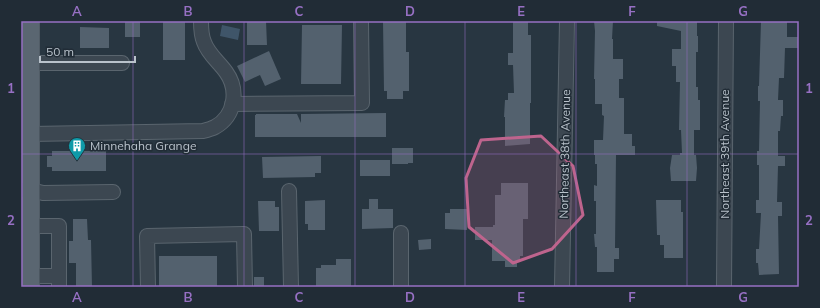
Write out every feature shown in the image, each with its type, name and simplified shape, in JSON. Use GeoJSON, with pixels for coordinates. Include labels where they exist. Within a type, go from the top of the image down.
{"type":"FeatureCollection","features":[{"type":"Feature","properties":{"kind":"main road"},"geometry":{"type":"LineString","coordinates":[[31,21],[31,134],[26,190],[31,226],[31,282]]}},
{"type":"Feature","properties":{"kind":"street"},"geometry":{"type":"LineString","coordinates":[[31,134],[203,131],[215,127],[225,120],[231,109],[234,97],[233,85],[227,73],[210,53],[204,43],[201,31],[201,21]]}},
{"type":"Feature","properties":{"kind":"street"},"geometry":{"type":"LineString","coordinates":[[232,104],[362,103],[361,21]]}},
{"type":"Feature","properties":{"kind":"street","name":"Northeast 38th Avenue"},"geometry":{"type":"LineString","coordinates":[[562,287],[567,21]]}},
{"type":"Feature","properties":{"kind":"street","name":"Northeast 39th Avenue"},"geometry":{"type":"LineString","coordinates":[[724,287],[726,21]]}},
{"type":"Feature","properties":{"kind":"street"},"geometry":{"type":"LineString","coordinates":[[31,63],[122,63]]}},
{"type":"Feature","properties":{"kind":"street"},"geometry":{"type":"LineString","coordinates":[[26,190],[43,193],[113,192]]}},
{"type":"Feature","properties":{"kind":"street"},"geometry":{"type":"LineString","coordinates":[[289,191],[291,287]]}},
{"type":"Feature","properties":{"kind":"street"},"geometry":{"type":"LineString","coordinates":[[31,226],[59,226],[59,282],[31,282]]}},
{"type":"Feature","properties":{"kind":"street"},"geometry":{"type":"LineString","coordinates":[[401,233],[401,287]]}},
{"type":"Feature","properties":{"kind":"street"},"geometry":{"type":"LineString","coordinates":[[148,287],[147,236],[244,234],[245,287]]}},
{"type":"Feature","properties":{"kind":"highlighted area"},"geometry":{"type":"Polygon","coordinates":[[[541,136],[573,166],[583,215],[552,249],[513,263],[469,227],[466,178],[481,140],[541,136]]]}},
{"type":"Feature","properties":{"kind":"water"},"geometry":{"type":"Polygon","coordinates":[[[222,25],[240,29],[238,40],[220,36],[222,25]]]}},
{"type":"Feature","properties":{"kind":"building"},"geometry":{"type":"Polygon","coordinates":[[[163,21],[185,21],[185,60],[163,60],[163,21]]]}},
{"type":"Feature","properties":{"kind":"building"},"geometry":{"type":"Polygon","coordinates":[[[247,21],[266,21],[267,45],[247,45],[247,21]]]}},
{"type":"Feature","properties":{"kind":"building"},"geometry":{"type":"Polygon","coordinates":[[[383,21],[406,21],[406,52],[409,52],[409,91],[403,91],[403,99],[387,99],[387,91],[384,91],[383,21]]]}},
{"type":"Feature","properties":{"kind":"building"},"geometry":{"type":"Polygon","coordinates":[[[513,21],[528,21],[528,35],[531,35],[530,144],[505,146],[505,100],[508,100],[508,93],[514,93],[513,65],[508,65],[508,53],[513,53],[513,21]]]}},
{"type":"Feature","properties":{"kind":"building"},"geometry":{"type":"Polygon","coordinates":[[[594,21],[613,21],[613,59],[623,59],[623,79],[619,79],[619,98],[624,98],[624,134],[632,134],[632,146],[635,146],[635,155],[616,155],[615,248],[619,248],[619,259],[614,259],[614,272],[597,272],[597,247],[595,247],[594,234],[596,234],[596,201],[594,201],[594,185],[597,186],[597,164],[595,164],[594,140],[603,140],[604,116],[602,115],[602,104],[595,104],[594,21]]]}},
{"type":"Feature","properties":{"kind":"building"},"geometry":{"type":"Polygon","coordinates":[[[657,21],[697,21],[698,52],[696,52],[696,87],[698,87],[698,100],[700,100],[700,130],[694,130],[694,155],[696,155],[697,168],[696,181],[671,181],[670,168],[672,155],[680,155],[680,153],[682,153],[681,130],[679,130],[680,82],[676,82],[676,66],[672,66],[672,49],[681,49],[681,31],[657,26],[657,21]]]}},
{"type":"Feature","properties":{"kind":"building"},"geometry":{"type":"Polygon","coordinates":[[[761,21],[787,21],[787,37],[799,37],[799,48],[785,48],[784,78],[779,78],[778,100],[783,100],[783,116],[781,116],[780,131],[778,131],[778,156],[785,156],[785,166],[778,166],[777,202],[782,202],[782,216],[778,216],[779,274],[759,275],[758,263],[756,263],[756,249],[759,249],[761,213],[756,213],[756,200],[759,200],[759,165],[757,165],[757,151],[759,151],[760,101],[758,101],[758,86],[761,21]]]}},
{"type":"Feature","properties":{"kind":"building"},"geometry":{"type":"Polygon","coordinates":[[[125,22],[140,22],[140,37],[125,37],[125,22]]]}},
{"type":"Feature","properties":{"kind":"building"},"geometry":{"type":"Polygon","coordinates":[[[302,25],[342,25],[341,84],[301,84],[302,25]]]}},
{"type":"Feature","properties":{"kind":"building"},"geometry":{"type":"Polygon","coordinates":[[[80,27],[109,28],[109,48],[80,48],[80,27]]]}},
{"type":"Feature","properties":{"kind":"building"},"geometry":{"type":"Polygon","coordinates":[[[269,51],[281,79],[265,86],[260,75],[245,82],[237,66],[269,51]]]}},
{"type":"Feature","properties":{"kind":"building"},"geometry":{"type":"Polygon","coordinates":[[[386,113],[386,137],[255,137],[256,114],[297,114],[301,123],[301,114],[386,113]]]}},
{"type":"Feature","properties":{"kind":"building"},"geometry":{"type":"Polygon","coordinates":[[[392,148],[413,148],[413,163],[392,164],[392,148]]]}},
{"type":"Feature","properties":{"kind":"building","name":"Minnehaha Grange"},"geometry":{"type":"Polygon","coordinates":[[[52,151],[106,151],[106,171],[52,171],[52,167],[47,167],[47,156],[52,156],[52,151]]]}},
{"type":"Feature","properties":{"kind":"building"},"geometry":{"type":"Polygon","coordinates":[[[321,156],[321,173],[315,173],[315,177],[263,178],[262,157],[321,156]]]}},
{"type":"Feature","properties":{"kind":"building"},"geometry":{"type":"Polygon","coordinates":[[[360,160],[390,160],[390,176],[360,176],[360,160]]]}},
{"type":"Feature","properties":{"kind":"building"},"geometry":{"type":"Polygon","coordinates":[[[501,183],[528,183],[528,219],[523,219],[523,256],[520,256],[520,262],[517,262],[517,267],[505,267],[505,261],[492,261],[492,240],[475,240],[475,227],[493,227],[493,225],[495,225],[495,195],[501,195],[501,183]]]}},
{"type":"Feature","properties":{"kind":"building"},"geometry":{"type":"Polygon","coordinates":[[[369,199],[378,199],[378,209],[393,209],[393,228],[362,229],[362,209],[369,209],[369,199]]]}},
{"type":"Feature","properties":{"kind":"building"},"geometry":{"type":"Polygon","coordinates":[[[325,200],[325,230],[308,230],[308,224],[305,224],[305,201],[325,200]]]}},
{"type":"Feature","properties":{"kind":"building"},"geometry":{"type":"Polygon","coordinates":[[[656,200],[681,200],[681,212],[683,212],[683,258],[664,258],[664,245],[660,245],[660,235],[657,235],[656,200]]]}},
{"type":"Feature","properties":{"kind":"building"},"geometry":{"type":"Polygon","coordinates":[[[258,201],[275,201],[275,207],[279,207],[279,231],[259,231],[258,201]]]}},
{"type":"Feature","properties":{"kind":"building"},"geometry":{"type":"Polygon","coordinates":[[[450,209],[468,209],[467,230],[445,229],[445,213],[450,213],[450,209]]]}},
{"type":"Feature","properties":{"kind":"building"},"geometry":{"type":"Polygon","coordinates":[[[73,219],[87,219],[88,240],[91,240],[92,287],[76,287],[76,263],[69,263],[69,241],[73,241],[73,219]]]}},
{"type":"Feature","properties":{"kind":"building"},"geometry":{"type":"Polygon","coordinates":[[[431,239],[431,249],[419,250],[418,240],[431,239]]]}},
{"type":"Feature","properties":{"kind":"building"},"geometry":{"type":"Polygon","coordinates":[[[159,256],[217,256],[217,287],[159,287],[159,256]]]}},
{"type":"Feature","properties":{"kind":"building"},"geometry":{"type":"Polygon","coordinates":[[[336,259],[351,259],[351,287],[316,287],[316,268],[321,268],[321,265],[336,265],[336,259]]]}},
{"type":"Feature","properties":{"kind":"building"},"geometry":{"type":"Polygon","coordinates":[[[254,277],[264,277],[264,287],[254,287],[254,277]]]}},
{"type":"Feature","properties":{"kind":"place","name":"Minnehaha Grange"},"geometry":{"type":"Point","coordinates":[77,161]}}]}
